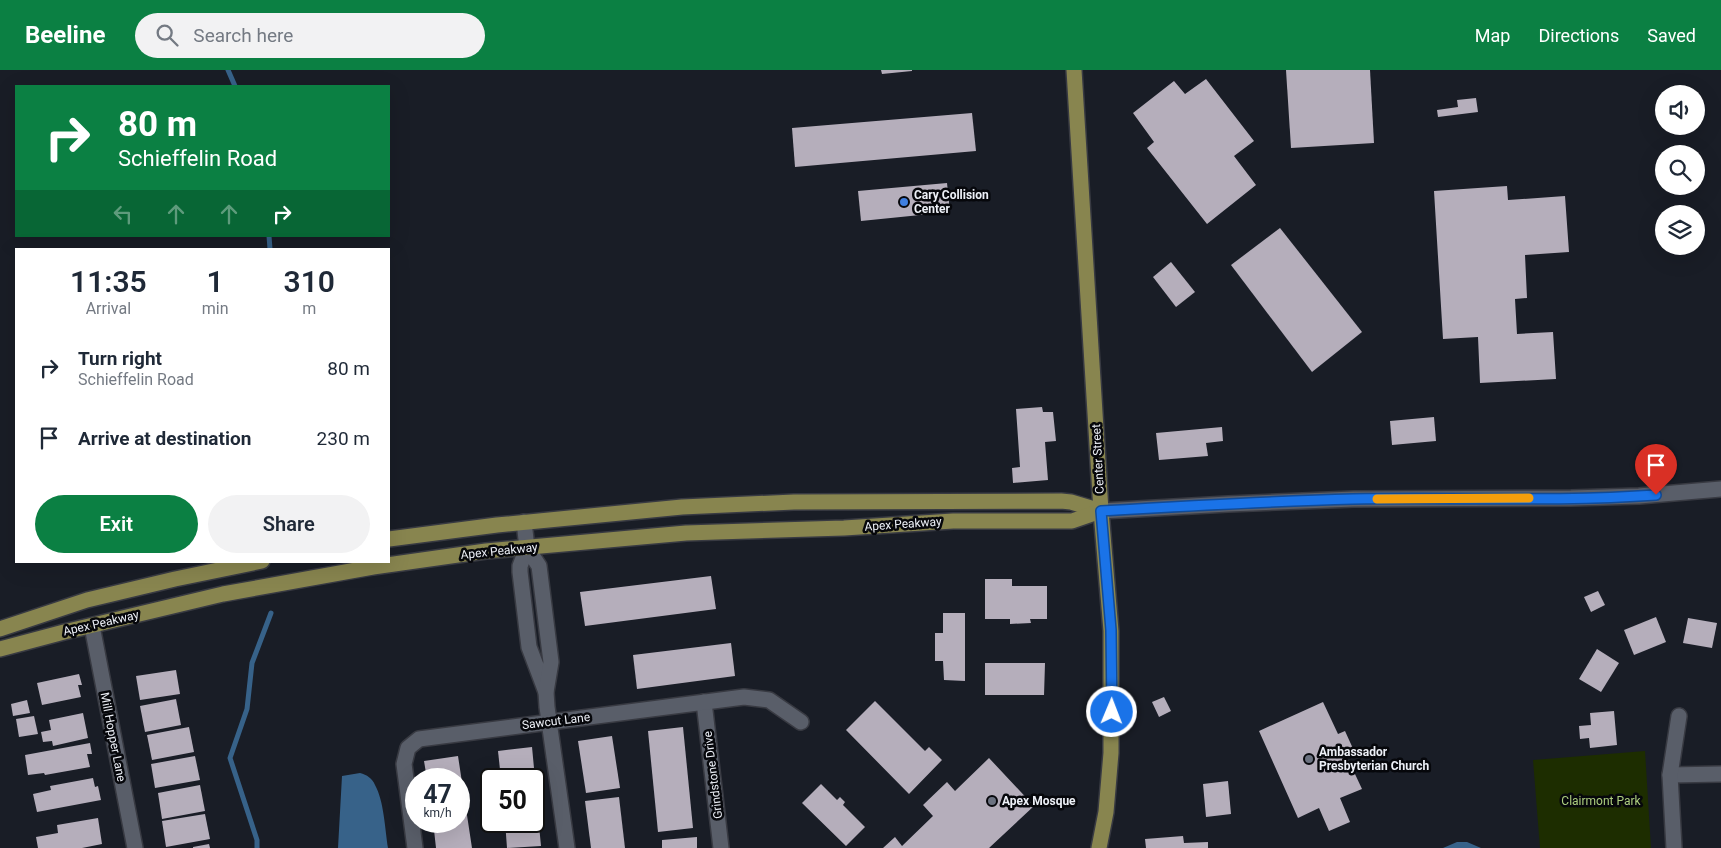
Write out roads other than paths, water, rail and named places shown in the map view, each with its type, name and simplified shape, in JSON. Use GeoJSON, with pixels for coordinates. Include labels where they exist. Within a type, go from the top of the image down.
{"type":"FeatureCollection","features":[{"type":"Feature","properties":{"kind":"main road","name":"Center Street"},"geometry":{"type":"LineString","coordinates":[[1074,70],[1112,664],[1111,753],[1106,812],[1098,848]]}},
{"type":"Feature","properties":{"kind":"main road","name":"Apex Peakway"},"geometry":{"type":"LineString","coordinates":[[390,539],[524,522],[682,508],[794,502],[1062,501],[1101,511]]}},
{"type":"Feature","properties":{"kind":"main road","name":"Apex Peakway"},"geometry":{"type":"LineString","coordinates":[[0,649],[224,594],[373,567],[486,550],[686,533],[844,528],[953,521],[1072,522],[1101,511]]}},
{"type":"Feature","properties":{"kind":"main road","name":"Apex Peakway"},"geometry":{"type":"LineString","coordinates":[[0,629],[87,600],[252,563]]}},
{"type":"Feature","properties":{"kind":"street"},"geometry":{"type":"LineString","coordinates":[[1101,511],[1354,499],[1630,496],[1721,489]]}},
{"type":"Feature","properties":{"kind":"street"},"geometry":{"type":"LineString","coordinates":[[524,522],[526,548],[539,566],[551,662],[546,692],[549,723],[567,848]]}},
{"type":"Feature","properties":{"kind":"street","name":"Mill Hopper Lane"},"geometry":{"type":"LineString","coordinates":[[92,626],[135,848]]}},
{"type":"Feature","properties":{"kind":"street","name":"Sawcut Lane"},"geometry":{"type":"LineString","coordinates":[[415,848],[404,764],[408,748],[419,739],[744,697],[769,700],[801,722]]}},
{"type":"Feature","properties":{"kind":"street","name":"Grindstone Drive"},"geometry":{"type":"LineString","coordinates":[[704,702],[721,848]]}},
{"type":"Feature","properties":{"kind":"street"},"geometry":{"type":"LineString","coordinates":[[1674,848],[1670,775],[1679,716]]}},
{"type":"Feature","properties":{"kind":"street"},"geometry":{"type":"LineString","coordinates":[[1670,775],[1721,774]]}},
{"type":"Feature","properties":{"kind":"water"},"geometry":{"type":"Polygon","coordinates":[[[360,773],[371,779],[378,792],[388,848],[338,848],[342,776],[360,773]]]}},
{"type":"Feature","properties":{"kind":"water"},"geometry":{"type":"Polygon","coordinates":[[[1457,842],[1467,842],[1481,848],[1443,848],[1457,842]]]}},
{"type":"Feature","properties":{"kind":"waterway"},"geometry":{"type":"LineString","coordinates":[[228,70],[235,85]]}},
{"type":"Feature","properties":{"kind":"waterway"},"geometry":{"type":"LineString","coordinates":[[269,237],[270,248]]}},
{"type":"Feature","properties":{"kind":"waterway"},"geometry":{"type":"LineString","coordinates":[[257,848],[257,840],[230,758],[247,709],[252,663],[271,613]]}},
{"type":"Feature","properties":{"kind":"place","name":"Cary Collision Center"},"geometry":{"type":"Point","coordinates":[904,202]}},
{"type":"Feature","properties":{"kind":"place","name":"Ambassador Presbyterian Church"},"geometry":{"type":"Point","coordinates":[1309,759]}},
{"type":"Feature","properties":{"kind":"place","name":"Apex Mosque"},"geometry":{"type":"Point","coordinates":[992,801]}},
{"type":"Feature","properties":{"kind":"park label","name":"Clairmont Park"},"geometry":{"type":"Point","coordinates":[1601,801]}}]}
